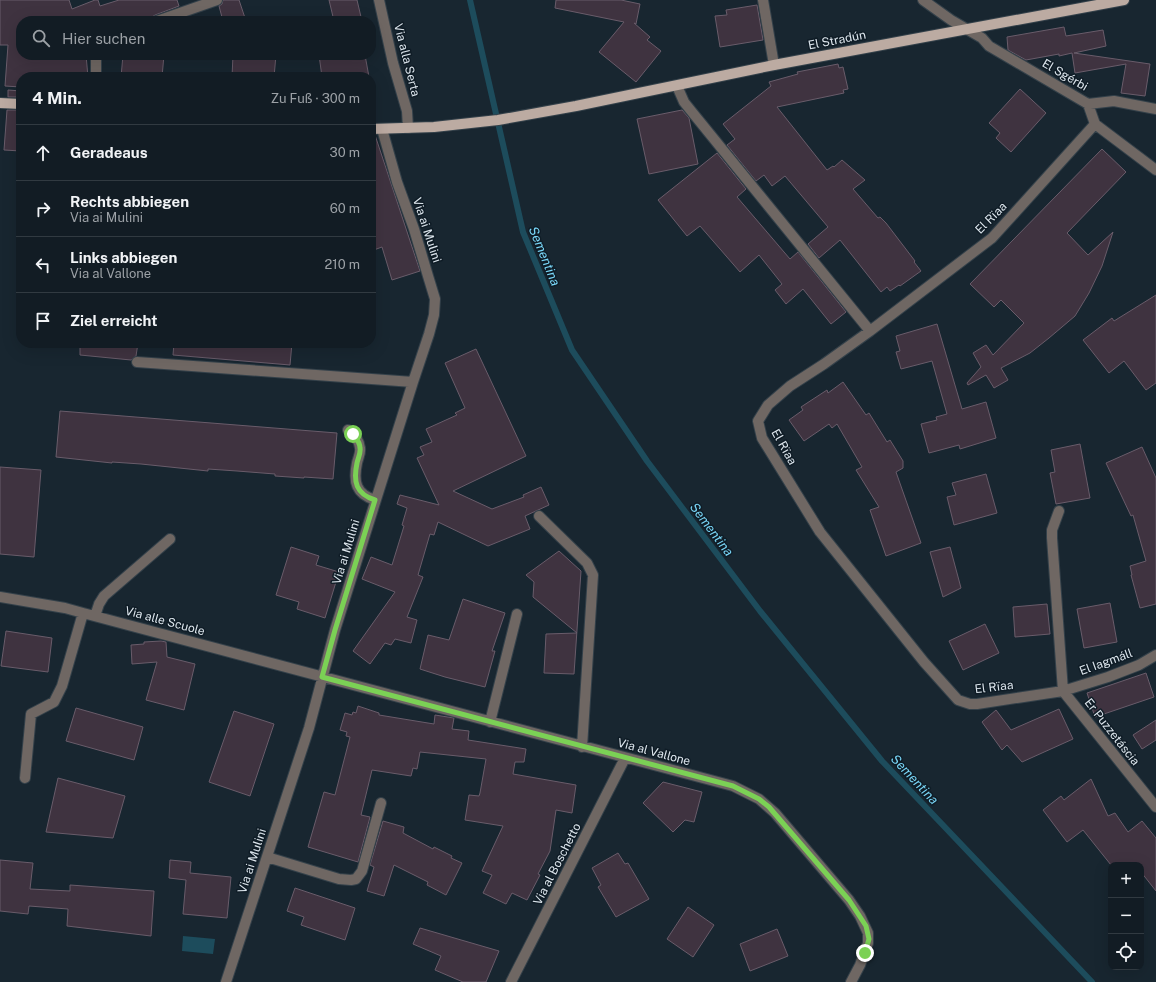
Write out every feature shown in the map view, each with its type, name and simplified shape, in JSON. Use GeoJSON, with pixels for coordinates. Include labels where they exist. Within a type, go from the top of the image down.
{"type":"FeatureCollection","features":[{"type":"Feature","properties":{"kind":"main road","name":"El Stradún"},"geometry":{"type":"LineString","coordinates":[[376,129],[408,128],[498,120],[556,110],[774,65],[1124,0]]}},
{"type":"Feature","properties":{"kind":"main road"},"geometry":{"type":"LineString","coordinates":[[0,103],[16,104]]}},
{"type":"Feature","properties":{"kind":"street"},"geometry":{"type":"LineString","coordinates":[[171,16],[217,0]]}},
{"type":"Feature","properties":{"kind":"street","name":"Via alla Serta"},"geometry":{"type":"LineString","coordinates":[[379,0],[393,63],[407,111],[408,128]]}},
{"type":"Feature","properties":{"kind":"street"},"geometry":{"type":"LineString","coordinates":[[763,0],[774,65]]}},
{"type":"Feature","properties":{"kind":"street","name":"El Sgérbi"},"geometry":{"type":"LineString","coordinates":[[923,0],[951,20],[982,38],[989,46],[1088,104],[1095,124]]}},
{"type":"Feature","properties":{"kind":"street"},"geometry":{"type":"LineString","coordinates":[[96,60],[96,72]]}},
{"type":"Feature","properties":{"kind":"street"},"geometry":{"type":"LineString","coordinates":[[677,86],[684,102],[870,331]]}},
{"type":"Feature","properties":{"kind":"street"},"geometry":{"type":"LineString","coordinates":[[1088,104],[1114,101],[1156,110]]}},
{"type":"Feature","properties":{"kind":"street"},"geometry":{"type":"LineString","coordinates":[[1095,124],[1156,170]]}},
{"type":"Feature","properties":{"kind":"street","name":"El Rïaa"},"geometry":{"type":"LineString","coordinates":[[1064,691],[977,704],[970,704],[958,700],[924,662],[820,532],[762,438],[758,421],[768,405],[790,386],[870,331],[992,238],[1095,124]]}},
{"type":"Feature","properties":{"kind":"street","name":"Via ai Mulini"},"geometry":{"type":"LineString","coordinates":[[226,982],[310,728],[335,630],[434,315],[434,299],[428,276],[414,229],[397,182],[382,129]]}},
{"type":"Feature","properties":{"kind":"street"},"geometry":{"type":"LineString","coordinates":[[137,362],[413,382]]}},
{"type":"Feature","properties":{"kind":"street"},"geometry":{"type":"LineString","coordinates":[[348,430],[357,439],[360,448],[354,477],[356,484],[364,495],[375,500]]}},
{"type":"Feature","properties":{"kind":"street"},"geometry":{"type":"LineString","coordinates":[[1059,511],[1055,521],[1052,538],[1064,691]]}},
{"type":"Feature","properties":{"kind":"street"},"geometry":{"type":"LineString","coordinates":[[539,516],[587,563],[593,575],[582,747]]}},
{"type":"Feature","properties":{"kind":"street"},"geometry":{"type":"LineString","coordinates":[[95,616],[99,604],[104,596],[170,539]]}},
{"type":"Feature","properties":{"kind":"street","name":"Via alle Scuole"},"geometry":{"type":"LineString","coordinates":[[0,597],[65,608],[322,677]]}},
{"type":"Feature","properties":{"kind":"street"},"geometry":{"type":"LineString","coordinates":[[25,778],[32,714],[38,709],[54,702],[58,695],[62,686],[83,613]]}},
{"type":"Feature","properties":{"kind":"street"},"geometry":{"type":"LineString","coordinates":[[490,722],[517,614]]}},
{"type":"Feature","properties":{"kind":"street","name":"El Iagmáll"},"geometry":{"type":"LineString","coordinates":[[1064,691],[1139,665],[1156,655]]}},
{"type":"Feature","properties":{"kind":"street","name":"Via al Vallone"},"geometry":{"type":"LineString","coordinates":[[322,677],[733,786],[759,799],[769,807],[849,900],[866,926],[869,939],[868,943],[852,981]]}},
{"type":"Feature","properties":{"kind":"street","name":"Er Puzzetáscia"},"geometry":{"type":"LineString","coordinates":[[1064,691],[1156,807]]}},
{"type":"Feature","properties":{"kind":"street","name":"Via al Boschetto"},"geometry":{"type":"LineString","coordinates":[[512,982],[625,758]]}},
{"type":"Feature","properties":{"kind":"street"},"geometry":{"type":"LineString","coordinates":[[268,857],[339,879],[356,879],[362,871],[381,803]]}},
{"type":"Feature","properties":{"kind":"water"},"geometry":{"type":"Polygon","coordinates":[[[183,936],[215,939],[213,954],[182,951],[183,936]]]}},
{"type":"Feature","properties":{"kind":"building"},"geometry":{"type":"Polygon","coordinates":[[[0,0],[69,0],[72,9],[95,0],[98,0],[100,6],[119,0],[177,0],[179,6],[154,16],[16,16],[16,60],[86,60],[88,72],[16,72],[16,87],[5,86],[8,45],[0,45],[0,0]]]}},
{"type":"Feature","properties":{"kind":"building"},"geometry":{"type":"Polygon","coordinates":[[[223,0],[239,0],[244,16],[222,16],[219,6],[222,4],[223,0]]]}},
{"type":"Feature","properties":{"kind":"building"},"geometry":{"type":"Polygon","coordinates":[[[329,0],[357,0],[361,16],[333,16],[329,0]]]}},
{"type":"Feature","properties":{"kind":"building"},"geometry":{"type":"Polygon","coordinates":[[[556,0],[621,0],[640,4],[636,24],[634,23],[650,37],[647,40],[661,51],[636,82],[599,52],[624,22],[555,8],[556,0]]]}},
{"type":"Feature","properties":{"kind":"building"},"geometry":{"type":"Polygon","coordinates":[[[757,5],[763,40],[720,47],[715,16],[727,15],[726,10],[757,5]]]}},
{"type":"Feature","properties":{"kind":"building"},"geometry":{"type":"Polygon","coordinates":[[[1064,27],[1066,36],[1103,30],[1106,46],[1074,53],[1150,64],[1145,96],[1121,93],[1126,64],[1075,73],[1072,53],[1026,60],[1008,50],[1007,37],[1064,27]]]}},
{"type":"Feature","properties":{"kind":"building"},"geometry":{"type":"Polygon","coordinates":[[[123,60],[164,60],[162,72],[121,72],[123,60]]]}},
{"type":"Feature","properties":{"kind":"building"},"geometry":{"type":"Polygon","coordinates":[[[233,60],[276,60],[274,72],[232,72],[233,60]]]}},
{"type":"Feature","properties":{"kind":"building"},"geometry":{"type":"Polygon","coordinates":[[[320,60],[366,60],[368,72],[321,72],[320,60]]]}},
{"type":"Feature","properties":{"kind":"building"},"geometry":{"type":"Polygon","coordinates":[[[838,64],[839,68],[843,67],[848,89],[843,90],[844,93],[777,107],[827,170],[833,166],[834,167],[842,160],[865,180],[853,189],[878,218],[880,217],[886,223],[915,261],[914,262],[921,271],[900,286],[899,285],[890,291],[887,287],[881,292],[840,240],[819,258],[808,244],[828,227],[785,176],[772,186],[764,175],[756,181],[727,145],[735,139],[723,124],[771,86],[769,82],[798,74],[797,72],[838,64]]]}},
{"type":"Feature","properties":{"kind":"building"},"geometry":{"type":"Polygon","coordinates":[[[1020,89],[1046,113],[1011,152],[996,138],[1000,133],[989,123],[1020,89]]]}},
{"type":"Feature","properties":{"kind":"building"},"geometry":{"type":"Polygon","coordinates":[[[8,90],[16,91],[16,97],[8,97],[8,90]]]}},
{"type":"Feature","properties":{"kind":"building"},"geometry":{"type":"Polygon","coordinates":[[[7,110],[16,110],[16,151],[4,150],[7,110]]]}},
{"type":"Feature","properties":{"kind":"building"},"geometry":{"type":"Polygon","coordinates":[[[682,110],[689,118],[698,164],[649,174],[637,119],[682,110]]]}},
{"type":"Feature","properties":{"kind":"building"},"geometry":{"type":"Polygon","coordinates":[[[376,138],[420,271],[392,280],[382,247],[376,249],[376,138]]]}},
{"type":"Feature","properties":{"kind":"building"},"geometry":{"type":"Polygon","coordinates":[[[1102,149],[1126,172],[1067,233],[1088,255],[1113,232],[1102,266],[1089,293],[1075,316],[1030,353],[1001,368],[1008,380],[994,388],[986,375],[968,385],[967,383],[981,367],[973,353],[986,345],[993,355],[1024,323],[1001,300],[994,307],[970,284],[1102,149]]]}},
{"type":"Feature","properties":{"kind":"building"},"geometry":{"type":"Polygon","coordinates":[[[717,153],[746,189],[737,197],[790,259],[798,252],[846,312],[831,324],[803,289],[786,304],[775,290],[782,284],[759,255],[740,272],[700,226],[687,236],[658,200],[717,153]]]}},
{"type":"Feature","properties":{"kind":"building"},"geometry":{"type":"Polygon","coordinates":[[[1156,295],[1156,383],[1146,390],[1124,361],[1109,373],[1083,340],[1112,318],[1114,321],[1156,295]]]}},
{"type":"Feature","properties":{"kind":"building"},"geometry":{"type":"Polygon","coordinates":[[[937,324],[962,409],[986,402],[996,438],[960,449],[959,445],[929,453],[921,424],[937,420],[936,417],[947,414],[932,361],[901,369],[896,352],[900,351],[896,336],[937,324]]]}},
{"type":"Feature","properties":{"kind":"building"},"geometry":{"type":"Polygon","coordinates":[[[80,348],[137,348],[136,356],[131,360],[80,355],[80,348]]]}},
{"type":"Feature","properties":{"kind":"building"},"geometry":{"type":"Polygon","coordinates":[[[174,348],[292,348],[290,365],[173,355],[174,348]]]}},
{"type":"Feature","properties":{"kind":"building"},"geometry":{"type":"Polygon","coordinates":[[[476,349],[526,456],[453,491],[492,509],[524,497],[523,495],[541,487],[549,505],[525,516],[530,529],[488,546],[438,522],[434,535],[430,534],[418,575],[423,577],[407,617],[417,620],[411,643],[395,639],[391,645],[385,643],[370,664],[353,651],[395,592],[362,579],[371,557],[392,565],[404,526],[402,525],[407,508],[397,504],[400,495],[439,505],[417,458],[424,455],[420,447],[432,442],[426,429],[457,415],[455,413],[465,408],[445,363],[476,349]]]}},
{"type":"Feature","properties":{"kind":"building"},"geometry":{"type":"Polygon","coordinates":[[[843,382],[866,415],[869,413],[887,442],[890,440],[903,461],[903,468],[896,472],[921,543],[886,556],[870,510],[879,507],[856,470],[862,467],[837,424],[832,428],[829,424],[804,441],[789,420],[803,410],[801,407],[827,390],[828,393],[843,382]]]}},
{"type":"Feature","properties":{"kind":"building"},"geometry":{"type":"Polygon","coordinates":[[[60,411],[337,433],[333,479],[275,476],[275,474],[208,469],[208,471],[56,457],[60,411]]]}},
{"type":"Feature","properties":{"kind":"building"},"geometry":{"type":"Polygon","coordinates":[[[1080,444],[1090,498],[1056,504],[1050,473],[1055,472],[1051,450],[1080,444]]]}},
{"type":"Feature","properties":{"kind":"building"},"geometry":{"type":"Polygon","coordinates":[[[1142,447],[1156,478],[1156,604],[1140,608],[1130,566],[1146,561],[1133,515],[1131,516],[1106,463],[1142,447]]]}},
{"type":"Feature","properties":{"kind":"building"},"geometry":{"type":"Polygon","coordinates":[[[0,467],[41,470],[34,557],[0,554],[0,467]]]}},
{"type":"Feature","properties":{"kind":"building"},"geometry":{"type":"Polygon","coordinates":[[[986,474],[997,513],[954,525],[947,497],[956,495],[952,483],[986,474]]]}},
{"type":"Feature","properties":{"kind":"building"},"geometry":{"type":"Polygon","coordinates":[[[291,547],[319,556],[316,565],[339,572],[325,618],[297,609],[299,602],[276,595],[291,547]]]}},
{"type":"Feature","properties":{"kind":"building"},"geometry":{"type":"Polygon","coordinates":[[[950,547],[961,588],[943,597],[930,552],[950,547]]]}},
{"type":"Feature","properties":{"kind":"building"},"geometry":{"type":"Polygon","coordinates":[[[559,551],[581,571],[577,633],[533,597],[534,582],[526,575],[559,551]]]}},
{"type":"Feature","properties":{"kind":"building"},"geometry":{"type":"Polygon","coordinates":[[[463,599],[505,613],[492,651],[495,651],[485,687],[420,669],[428,635],[449,640],[463,599]]]}},
{"type":"Feature","properties":{"kind":"building"},"geometry":{"type":"Polygon","coordinates":[[[1110,603],[1117,642],[1084,648],[1077,609],[1110,603]]]}},
{"type":"Feature","properties":{"kind":"building"},"geometry":{"type":"Polygon","coordinates":[[[1047,604],[1050,634],[1015,637],[1013,607],[1047,604]]]}},
{"type":"Feature","properties":{"kind":"building"},"geometry":{"type":"Polygon","coordinates":[[[985,624],[999,653],[963,670],[949,641],[985,624]]]}},
{"type":"Feature","properties":{"kind":"building"},"geometry":{"type":"Polygon","coordinates":[[[6,631],[52,638],[48,672],[1,666],[6,631]]]}},
{"type":"Feature","properties":{"kind":"building"},"geometry":{"type":"Polygon","coordinates":[[[577,633],[574,674],[544,673],[546,634],[577,633]]]}},
{"type":"Feature","properties":{"kind":"building"},"geometry":{"type":"Polygon","coordinates":[[[144,642],[166,642],[167,657],[195,664],[184,710],[146,700],[157,662],[132,664],[131,645],[144,644],[144,642]]]}},
{"type":"Feature","properties":{"kind":"building"},"geometry":{"type":"Polygon","coordinates":[[[1146,673],[1154,697],[1095,717],[1087,693],[1146,673]]]}},
{"type":"Feature","properties":{"kind":"building"},"geometry":{"type":"Polygon","coordinates":[[[358,706],[379,713],[379,715],[434,724],[435,715],[454,718],[452,729],[469,731],[468,740],[526,749],[524,762],[515,762],[513,774],[576,785],[572,813],[556,810],[550,851],[527,900],[512,893],[506,904],[483,893],[492,875],[482,871],[503,826],[465,820],[469,795],[479,796],[486,759],[420,752],[417,769],[413,768],[411,776],[372,770],[361,815],[370,817],[358,862],[308,847],[324,792],[335,795],[350,737],[346,736],[347,732],[340,730],[345,713],[352,715],[353,712],[356,713],[358,706]]]}},
{"type":"Feature","properties":{"kind":"building"},"geometry":{"type":"Polygon","coordinates":[[[76,708],[143,727],[134,760],[66,741],[76,708]]]}},
{"type":"Feature","properties":{"kind":"building"},"geometry":{"type":"Polygon","coordinates":[[[1059,709],[1073,739],[1022,762],[1007,745],[1002,750],[982,722],[996,710],[1011,730],[1059,709]]]}},
{"type":"Feature","properties":{"kind":"building"},"geometry":{"type":"Polygon","coordinates":[[[234,711],[274,724],[250,796],[209,782],[234,711]]]}},
{"type":"Feature","properties":{"kind":"building"},"geometry":{"type":"Polygon","coordinates":[[[1156,720],[1156,740],[1142,749],[1133,735],[1156,720]]]}},
{"type":"Feature","properties":{"kind":"building"},"geometry":{"type":"Polygon","coordinates":[[[58,778],[125,796],[113,838],[46,832],[58,778]]]}},
{"type":"Feature","properties":{"kind":"building"},"geometry":{"type":"Polygon","coordinates":[[[1091,779],[1108,816],[1115,813],[1128,832],[1142,821],[1156,838],[1156,891],[1144,876],[1144,862],[1109,862],[1083,830],[1067,842],[1043,810],[1061,796],[1064,800],[1091,779]]]}},
{"type":"Feature","properties":{"kind":"building"},"geometry":{"type":"Polygon","coordinates":[[[663,782],[702,792],[694,822],[685,820],[673,832],[643,803],[663,782]]]}},
{"type":"Feature","properties":{"kind":"building"},"geometry":{"type":"Polygon","coordinates":[[[383,821],[404,827],[403,833],[433,849],[434,847],[452,856],[451,858],[462,863],[446,895],[427,885],[428,882],[394,865],[384,896],[367,891],[374,867],[370,865],[383,821]]]}},
{"type":"Feature","properties":{"kind":"building"},"geometry":{"type":"Polygon","coordinates":[[[618,853],[625,864],[628,863],[649,899],[616,917],[598,887],[601,885],[592,868],[618,853]]]}},
{"type":"Feature","properties":{"kind":"building"},"geometry":{"type":"Polygon","coordinates":[[[0,860],[33,863],[30,889],[70,891],[70,885],[154,891],[151,936],[67,926],[68,909],[29,906],[28,914],[0,911],[0,860]]]}},
{"type":"Feature","properties":{"kind":"building"},"geometry":{"type":"Polygon","coordinates":[[[170,860],[191,862],[190,873],[231,877],[227,918],[183,914],[186,880],[169,878],[170,860]]]}},
{"type":"Feature","properties":{"kind":"building"},"geometry":{"type":"Polygon","coordinates":[[[295,888],[355,908],[345,940],[301,925],[304,917],[287,911],[295,888]]]}},
{"type":"Feature","properties":{"kind":"building"},"geometry":{"type":"Polygon","coordinates":[[[688,907],[714,925],[693,957],[667,939],[688,907]]]}},
{"type":"Feature","properties":{"kind":"building"},"geometry":{"type":"Polygon","coordinates":[[[420,928],[499,951],[486,982],[463,982],[435,970],[441,956],[413,944],[420,928]]]}},
{"type":"Feature","properties":{"kind":"building"},"geometry":{"type":"Polygon","coordinates":[[[777,929],[788,956],[750,971],[740,944],[777,929]]]}},
{"type":"Feature","properties":{"kind":"waterway","name":"Sementina"},"geometry":{"type":"LineString","coordinates":[[470,0],[523,232],[572,350],[647,461],[760,611],[882,761],[1092,982]]}},
{"type":"Feature","properties":{"kind":"route"},"geometry":{"type":"LineString","coordinates":[[353,434],[357,439],[360,448],[354,477],[359,490],[364,495],[375,500],[322,677],[733,786],[746,792],[759,799],[775,813],[849,900],[866,926],[869,939],[865,953]]}}]}
